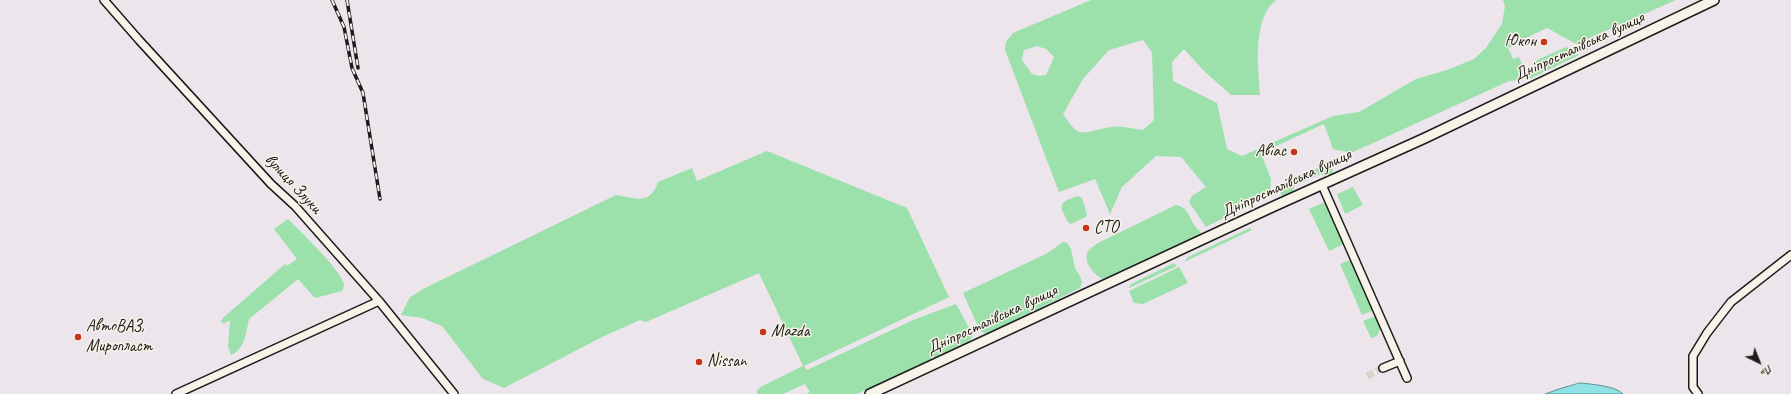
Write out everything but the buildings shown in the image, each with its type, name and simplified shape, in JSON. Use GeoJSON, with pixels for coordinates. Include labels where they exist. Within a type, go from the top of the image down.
{"type":"FeatureCollection","features":[{"type":"Feature","properties":{"kind":"street","name":"вулиця Злуки"},"geometry":{"type":"LineString","coordinates":[[104,0],[148,51],[271,184],[295,206],[379,301],[454,394]]}},
{"type":"Feature","properties":{"kind":"street","name":"Дніпросталівська вулиця"},"geometry":{"type":"LineString","coordinates":[[870,394],[1596,58],[1714,0]]}},
{"type":"Feature","properties":{"kind":"street"},"geometry":{"type":"LineString","coordinates":[[1322,185],[1407,378]]}},
{"type":"Feature","properties":{"kind":"street"},"geometry":{"type":"LineString","coordinates":[[1698,394],[1693,387],[1693,356],[1707,333],[1731,302],[1791,255]]}},
{"type":"Feature","properties":{"kind":"street"},"geometry":{"type":"LineString","coordinates":[[176,394],[379,301]]}},
{"type":"Feature","properties":{"kind":"street"},"geometry":{"type":"LineString","coordinates":[[1383,368],[1400,361]]}},
{"type":"Feature","properties":{"kind":"shaded area"},"geometry":{"type":"Polygon","coordinates":[[[0,0],[1791,0],[1791,394],[0,394],[0,0]]]}},
{"type":"Feature","properties":{"kind":"green space"},"geometry":{"type":"Polygon","coordinates":[[[1091,0],[1276,0],[1268,8],[1260,31],[1258,44],[1258,72],[1260,95],[1231,95],[1204,71],[1184,49],[1172,62],[1173,81],[1217,103],[1227,149],[1242,156],[1333,116],[1359,112],[1416,79],[1447,70],[1474,59],[1486,48],[1502,24],[1505,6],[1503,0],[1676,0],[1585,40],[1589,47],[1587,50],[1547,28],[1513,44],[1513,46],[1508,48],[1513,59],[1519,57],[1524,70],[1523,80],[1509,81],[1351,153],[1333,149],[1324,124],[1261,153],[1271,179],[1270,195],[1206,227],[1189,202],[1192,196],[1206,187],[1181,157],[1156,156],[1122,187],[1110,214],[1095,179],[1059,192],[1005,50],[1006,42],[1013,33],[1091,0]],[[1143,40],[1109,50],[1083,79],[1063,114],[1074,128],[1083,132],[1115,127],[1143,130],[1154,120],[1152,52],[1143,40]],[[1037,46],[1024,50],[1022,60],[1032,74],[1039,76],[1046,75],[1054,57],[1046,49],[1037,46]]]}},
{"type":"Feature","properties":{"kind":"green space"},"geometry":{"type":"Polygon","coordinates":[[[1566,47],[1579,55],[1529,79],[1537,60],[1566,47]]]}},
{"type":"Feature","properties":{"kind":"green space"},"geometry":{"type":"Polygon","coordinates":[[[767,151],[907,208],[949,297],[804,366],[807,370],[913,320],[956,304],[973,335],[969,342],[857,394],[806,394],[810,392],[805,384],[783,394],[757,394],[760,387],[803,366],[759,273],[646,322],[640,320],[604,336],[504,388],[483,379],[442,326],[422,318],[401,315],[410,297],[423,289],[616,195],[641,199],[651,195],[658,182],[692,168],[697,181],[767,151]]]}},
{"type":"Feature","properties":{"kind":"green space"},"geometry":{"type":"Polygon","coordinates":[[[1328,165],[1333,170],[1332,174],[1325,176],[1321,174],[1294,186],[1293,192],[1283,197],[1281,192],[1283,187],[1289,182],[1306,173],[1328,165]]]}},
{"type":"Feature","properties":{"kind":"green space"},"geometry":{"type":"Polygon","coordinates":[[[1353,187],[1363,205],[1345,214],[1337,194],[1353,187]]]}},
{"type":"Feature","properties":{"kind":"green space"},"geometry":{"type":"Polygon","coordinates":[[[1078,196],[1082,198],[1087,214],[1086,217],[1071,224],[1068,222],[1062,210],[1062,206],[1067,200],[1078,196]]]}},
{"type":"Feature","properties":{"kind":"green space"},"geometry":{"type":"Polygon","coordinates":[[[1325,202],[1344,244],[1329,251],[1309,209],[1325,202]]]}},
{"type":"Feature","properties":{"kind":"green space"},"geometry":{"type":"Polygon","coordinates":[[[1176,205],[1183,207],[1187,211],[1201,233],[1199,235],[1103,279],[1093,271],[1087,258],[1089,250],[1100,242],[1176,205]]]}},
{"type":"Feature","properties":{"kind":"green space"},"geometry":{"type":"Polygon","coordinates":[[[288,219],[329,261],[342,279],[344,285],[343,289],[342,291],[315,298],[298,279],[249,319],[246,335],[242,345],[231,355],[228,346],[230,320],[223,324],[221,321],[223,318],[285,264],[287,266],[297,259],[274,229],[288,219]]]}},
{"type":"Feature","properties":{"kind":"green space"},"geometry":{"type":"Polygon","coordinates":[[[1250,228],[1252,230],[1184,262],[1188,257],[1250,228]]]}},
{"type":"Feature","properties":{"kind":"green space"},"geometry":{"type":"Polygon","coordinates":[[[1063,242],[1067,243],[1071,249],[1075,268],[1082,282],[1080,288],[987,334],[980,331],[963,293],[1046,254],[1063,242]]]}},
{"type":"Feature","properties":{"kind":"green space"},"geometry":{"type":"Polygon","coordinates":[[[1352,259],[1374,310],[1362,315],[1340,264],[1352,259]]]}},
{"type":"Feature","properties":{"kind":"green space"},"geometry":{"type":"Polygon","coordinates":[[[1174,263],[1177,266],[1129,288],[1131,284],[1174,263]]]}},
{"type":"Feature","properties":{"kind":"green space"},"geometry":{"type":"Polygon","coordinates":[[[1179,267],[1188,283],[1143,304],[1134,303],[1129,291],[1179,267]]]}},
{"type":"Feature","properties":{"kind":"green space"},"geometry":{"type":"Polygon","coordinates":[[[1378,315],[1382,324],[1377,336],[1371,338],[1363,321],[1378,315]]]}},
{"type":"Feature","properties":{"kind":"water"},"geometry":{"type":"Polygon","coordinates":[[[1580,383],[1609,387],[1620,391],[1623,394],[1545,394],[1580,383]]]}},
{"type":"Feature","properties":{"kind":"tunnel"},"geometry":{"type":"LineString","coordinates":[[1367,376],[1383,368]]}},
{"type":"Feature","properties":{"kind":"railway"},"geometry":{"type":"LineString","coordinates":[[332,0],[344,27],[352,68],[363,93],[380,199]]}},
{"type":"Feature","properties":{"kind":"railway"},"geometry":{"type":"LineString","coordinates":[[347,0],[358,68]]}},
{"type":"Feature","properties":{"kind":"place","name":"Юкон"},"geometry":{"type":"Point","coordinates":[1544,42]}},
{"type":"Feature","properties":{"kind":"place","name":"Авіас"},"geometry":{"type":"Point","coordinates":[1294,152]}},
{"type":"Feature","properties":{"kind":"place","name":"СТО"},"geometry":{"type":"Point","coordinates":[1086,228]}},
{"type":"Feature","properties":{"kind":"place","name":"Mazda"},"geometry":{"type":"Point","coordinates":[763,332]}},
{"type":"Feature","properties":{"kind":"place","name":"АвтоВАЗ, Миропласт"},"geometry":{"type":"Point","coordinates":[78,337]}},
{"type":"Feature","properties":{"kind":"place","name":"Nissan"},"geometry":{"type":"Point","coordinates":[699,362]}}]}
